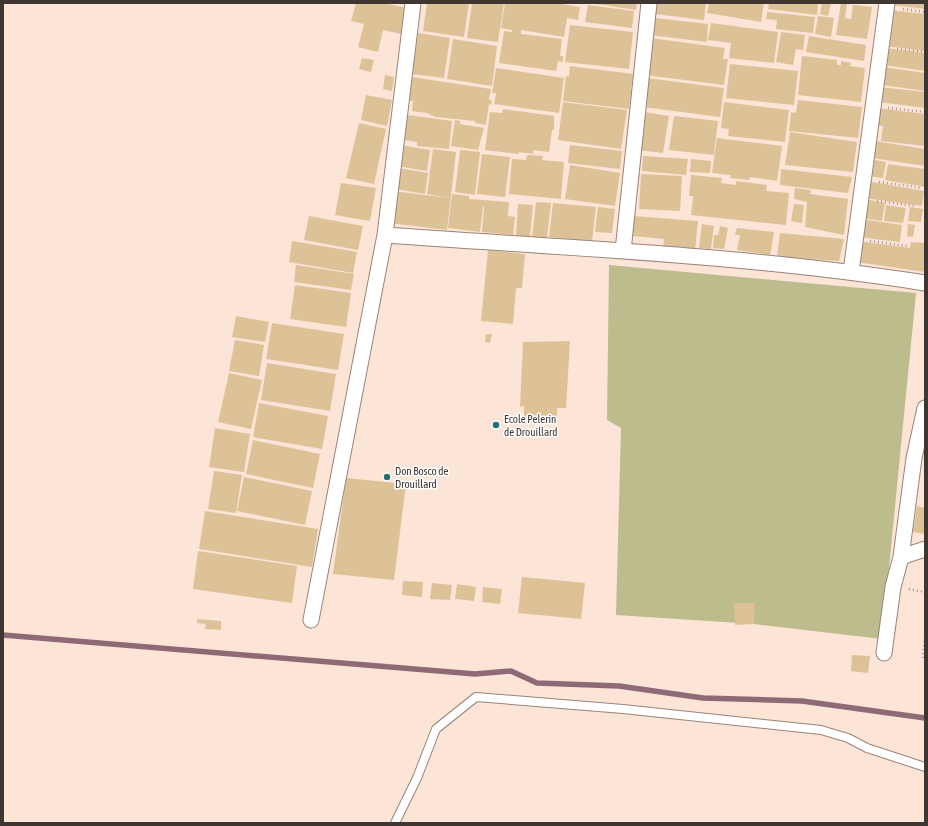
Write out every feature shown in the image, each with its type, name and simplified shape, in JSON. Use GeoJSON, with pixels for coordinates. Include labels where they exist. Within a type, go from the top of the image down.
{"type":"FeatureCollection","features":[{"type":"Feature","properties":{"kind":"street"},"geometry":{"type":"LineString","coordinates":[[311,620],[385,235],[413,3]]}},
{"type":"Feature","properties":{"kind":"street"},"geometry":{"type":"LineString","coordinates":[[623,252],[649,3]]}},
{"type":"Feature","properties":{"kind":"street"},"geometry":{"type":"LineString","coordinates":[[851,272],[854,238],[887,5]]}},
{"type":"Feature","properties":{"kind":"street"},"geometry":{"type":"LineString","coordinates":[[385,235],[623,252],[851,272],[925,283]]}},
{"type":"Feature","properties":{"kind":"street"},"geometry":{"type":"LineString","coordinates":[[884,653],[893,587],[901,557],[914,458],[925,408]]}},
{"type":"Feature","properties":{"kind":"street"},"geometry":{"type":"LineString","coordinates":[[901,557],[925,549]]}},
{"type":"Feature","properties":{"kind":"lane"},"geometry":{"type":"LineString","coordinates":[[395,823],[417,778],[436,729],[476,697],[624,708],[821,730],[848,738],[867,748],[925,767]]}},
{"type":"Feature","properties":{"kind":"path"},"geometry":{"type":"LineString","coordinates":[[887,5],[925,12]]}},
{"type":"Feature","properties":{"kind":"path"},"geometry":{"type":"LineString","coordinates":[[881,47],[925,52]]}},
{"type":"Feature","properties":{"kind":"path"},"geometry":{"type":"LineString","coordinates":[[873,106],[925,112]]}},
{"type":"Feature","properties":{"kind":"path"},"geometry":{"type":"LineString","coordinates":[[863,180],[922,188]]}},
{"type":"Feature","properties":{"kind":"path"},"geometry":{"type":"LineString","coordinates":[[860,199],[914,206]]}},
{"type":"Feature","properties":{"kind":"path"},"geometry":{"type":"LineString","coordinates":[[854,238],[907,246]]}},
{"type":"Feature","properties":{"kind":"path"},"geometry":{"type":"LineString","coordinates":[[923,658],[925,636]]}},
{"type":"Feature","properties":{"kind":"green space"},"geometry":{"type":"Polygon","coordinates":[[[609,265],[916,293],[882,639],[754,624],[616,615],[621,428],[607,420],[609,265]]]}},
{"type":"Feature","properties":{"kind":"building"},"geometry":{"type":"Polygon","coordinates":[[[356,3],[384,3],[407,8],[401,34],[383,30],[378,52],[358,47],[364,24],[351,21],[356,3]]]}},
{"type":"Feature","properties":{"kind":"building"},"geometry":{"type":"Polygon","coordinates":[[[427,3],[469,3],[464,37],[423,31],[427,3]]]}},
{"type":"Feature","properties":{"kind":"building"},"geometry":{"type":"Polygon","coordinates":[[[472,3],[504,3],[498,42],[467,38],[472,3]]]}},
{"type":"Feature","properties":{"kind":"building"},"geometry":{"type":"Polygon","coordinates":[[[505,3],[555,3],[580,7],[578,20],[567,18],[564,37],[521,30],[521,34],[562,39],[560,56],[563,56],[563,62],[558,61],[556,71],[499,63],[504,31],[512,32],[512,30],[501,28],[505,3]]]}},
{"type":"Feature","properties":{"kind":"building"},"geometry":{"type":"Polygon","coordinates":[[[590,3],[637,3],[636,10],[590,3]]]}},
{"type":"Feature","properties":{"kind":"building"},"geometry":{"type":"Polygon","coordinates":[[[657,3],[706,3],[704,20],[655,14],[657,3]]]}},
{"type":"Feature","properties":{"kind":"building"},"geometry":{"type":"Polygon","coordinates":[[[709,3],[764,3],[761,22],[707,13],[709,3]]]}},
{"type":"Feature","properties":{"kind":"building"},"geometry":{"type":"Polygon","coordinates":[[[769,3],[818,3],[817,15],[768,9],[769,3]]]}},
{"type":"Feature","properties":{"kind":"building"},"geometry":{"type":"Polygon","coordinates":[[[822,3],[831,3],[828,16],[820,14],[822,3]]]}},
{"type":"Feature","properties":{"kind":"building"},"geometry":{"type":"Polygon","coordinates":[[[841,3],[847,4],[845,18],[851,19],[853,5],[872,7],[867,39],[836,35],[841,3]]]}},
{"type":"Feature","properties":{"kind":"building"},"geometry":{"type":"Polygon","coordinates":[[[892,3],[925,3],[925,9],[892,5],[892,3]]]}},
{"type":"Feature","properties":{"kind":"building"},"geometry":{"type":"Polygon","coordinates":[[[588,5],[634,11],[632,28],[585,22],[588,5]]]}},
{"type":"Feature","properties":{"kind":"building"},"geometry":{"type":"Polygon","coordinates":[[[890,10],[925,14],[925,51],[885,46],[890,10]]]}},
{"type":"Feature","properties":{"kind":"building"},"geometry":{"type":"Polygon","coordinates":[[[767,12],[815,17],[813,33],[776,29],[777,20],[766,19],[767,12]]]}},
{"type":"Feature","properties":{"kind":"building"},"geometry":{"type":"Polygon","coordinates":[[[818,16],[834,18],[831,37],[815,34],[818,16]]]}},
{"type":"Feature","properties":{"kind":"building"},"geometry":{"type":"Polygon","coordinates":[[[655,18],[708,24],[707,42],[650,35],[655,18]]]}},
{"type":"Feature","properties":{"kind":"building"},"geometry":{"type":"Polygon","coordinates":[[[711,23],[778,32],[774,63],[729,58],[731,43],[708,40],[711,23]]]}},
{"type":"Feature","properties":{"kind":"building"},"geometry":{"type":"Polygon","coordinates":[[[570,25],[633,32],[629,69],[565,62],[570,25]]]}},
{"type":"Feature","properties":{"kind":"building"},"geometry":{"type":"Polygon","coordinates":[[[781,32],[805,35],[803,50],[796,49],[793,65],[776,62],[781,32]]]}},
{"type":"Feature","properties":{"kind":"building"},"geometry":{"type":"Polygon","coordinates":[[[418,33],[450,38],[444,78],[412,74],[418,33]]]}},
{"type":"Feature","properties":{"kind":"building"},"geometry":{"type":"Polygon","coordinates":[[[809,36],[866,45],[864,61],[806,52],[809,36]]]}},
{"type":"Feature","properties":{"kind":"building"},"geometry":{"type":"Polygon","coordinates":[[[650,38],[725,48],[723,59],[728,59],[724,85],[645,75],[650,38]]]}},
{"type":"Feature","properties":{"kind":"building"},"geometry":{"type":"Polygon","coordinates":[[[453,39],[497,46],[492,86],[447,79],[453,39]]]}},
{"type":"Feature","properties":{"kind":"building"},"geometry":{"type":"Polygon","coordinates":[[[885,48],[925,53],[925,71],[883,65],[885,48]]]}},
{"type":"Feature","properties":{"kind":"building"},"geometry":{"type":"Polygon","coordinates":[[[802,56],[837,60],[837,65],[841,65],[841,61],[851,63],[850,66],[865,68],[861,102],[798,95],[802,56]]]}},
{"type":"Feature","properties":{"kind":"building"},"geometry":{"type":"Polygon","coordinates":[[[362,58],[374,60],[371,72],[359,69],[362,58]]]}},
{"type":"Feature","properties":{"kind":"building"},"geometry":{"type":"Polygon","coordinates":[[[730,64],[798,71],[794,105],[726,98],[730,64]]]}},
{"type":"Feature","properties":{"kind":"building"},"geometry":{"type":"Polygon","coordinates":[[[570,66],[633,74],[629,109],[563,101],[566,76],[569,77],[570,66]]]}},
{"type":"Feature","properties":{"kind":"building"},"geometry":{"type":"Polygon","coordinates":[[[884,67],[925,73],[925,91],[882,85],[884,67]]]}},
{"type":"Feature","properties":{"kind":"building"},"geometry":{"type":"Polygon","coordinates":[[[496,68],[564,78],[559,113],[494,104],[496,93],[492,93],[496,68]]]}},
{"type":"Feature","properties":{"kind":"building"},"geometry":{"type":"Polygon","coordinates":[[[385,75],[394,77],[392,91],[383,89],[385,75]]]}},
{"type":"Feature","properties":{"kind":"building"},"geometry":{"type":"Polygon","coordinates":[[[412,77],[491,89],[489,100],[492,100],[491,105],[489,104],[486,125],[475,123],[475,121],[435,117],[427,113],[412,111],[413,101],[409,101],[409,95],[412,77]]]}},
{"type":"Feature","properties":{"kind":"building"},"geometry":{"type":"Polygon","coordinates":[[[647,78],[724,88],[720,117],[643,107],[647,78]]]}},
{"type":"Feature","properties":{"kind":"building"},"geometry":{"type":"Polygon","coordinates":[[[879,87],[925,92],[925,108],[878,102],[879,87]]]}},
{"type":"Feature","properties":{"kind":"building"},"geometry":{"type":"Polygon","coordinates":[[[366,95],[392,100],[387,126],[361,120],[366,95]]]}},
{"type":"Feature","properties":{"kind":"building"},"geometry":{"type":"Polygon","coordinates":[[[798,100],[862,107],[858,138],[789,131],[791,112],[796,113],[798,100]]]}},
{"type":"Feature","properties":{"kind":"building"},"geometry":{"type":"Polygon","coordinates":[[[563,102],[627,110],[621,149],[558,140],[563,102]]]}},
{"type":"Feature","properties":{"kind":"building"},"geometry":{"type":"Polygon","coordinates":[[[724,102],[789,110],[785,142],[728,136],[729,129],[721,128],[724,102]]]}},
{"type":"Feature","properties":{"kind":"building"},"geometry":{"type":"Polygon","coordinates":[[[877,108],[925,114],[925,146],[881,141],[883,126],[875,125],[877,108]]]}},
{"type":"Feature","properties":{"kind":"building"},"geometry":{"type":"Polygon","coordinates":[[[503,109],[554,116],[554,130],[552,130],[549,152],[533,150],[533,154],[519,152],[519,154],[485,150],[490,112],[502,113],[503,109]]]}},
{"type":"Feature","properties":{"kind":"building"},"geometry":{"type":"Polygon","coordinates":[[[644,112],[669,116],[663,153],[638,150],[644,112]]]}},
{"type":"Feature","properties":{"kind":"building"},"geometry":{"type":"Polygon","coordinates":[[[400,114],[452,121],[449,149],[417,146],[417,142],[397,139],[400,114]]]}},
{"type":"Feature","properties":{"kind":"building"},"geometry":{"type":"Polygon","coordinates":[[[674,116],[718,121],[714,155],[669,150],[674,116]]]}},
{"type":"Feature","properties":{"kind":"building"},"geometry":{"type":"Polygon","coordinates":[[[455,120],[460,121],[460,124],[484,128],[478,150],[451,146],[455,120]]]}},
{"type":"Feature","properties":{"kind":"building"},"geometry":{"type":"Polygon","coordinates":[[[359,123],[386,129],[374,184],[346,178],[359,123]]]}},
{"type":"Feature","properties":{"kind":"building"},"geometry":{"type":"Polygon","coordinates":[[[790,132],[857,142],[853,172],[785,165],[790,132]]]}},
{"type":"Feature","properties":{"kind":"building"},"geometry":{"type":"Polygon","coordinates":[[[717,138],[782,146],[777,181],[750,177],[749,180],[730,178],[731,175],[712,173],[717,138]]]}},
{"type":"Feature","properties":{"kind":"building"},"geometry":{"type":"Polygon","coordinates":[[[875,141],[925,149],[925,166],[872,158],[875,141]]]}},
{"type":"Feature","properties":{"kind":"building"},"geometry":{"type":"Polygon","coordinates":[[[400,145],[430,150],[427,171],[397,166],[400,145]]]}},
{"type":"Feature","properties":{"kind":"building"},"geometry":{"type":"Polygon","coordinates":[[[570,145],[622,151],[620,169],[568,163],[570,145]]]}},
{"type":"Feature","properties":{"kind":"building"},"geometry":{"type":"Polygon","coordinates":[[[433,149],[456,152],[447,230],[389,223],[393,191],[448,198],[427,194],[433,149]]]}},
{"type":"Feature","properties":{"kind":"building"},"geometry":{"type":"Polygon","coordinates":[[[460,150],[480,152],[475,195],[455,192],[460,150]]]}},
{"type":"Feature","properties":{"kind":"building"},"geometry":{"type":"Polygon","coordinates":[[[482,154],[510,157],[505,197],[477,194],[482,154]]]}},
{"type":"Feature","properties":{"kind":"building"},"geometry":{"type":"Polygon","coordinates":[[[527,155],[543,156],[542,160],[564,162],[561,199],[509,194],[512,159],[526,160],[527,155]]]}},
{"type":"Feature","properties":{"kind":"building"},"geometry":{"type":"Polygon","coordinates":[[[643,156],[688,159],[686,175],[642,171],[643,156]]]}},
{"type":"Feature","properties":{"kind":"building"},"geometry":{"type":"Polygon","coordinates":[[[691,159],[711,161],[710,173],[690,172],[691,159]]]}},
{"type":"Feature","properties":{"kind":"building"},"geometry":{"type":"Polygon","coordinates":[[[870,159],[886,162],[883,178],[867,176],[870,159]]]}},
{"type":"Feature","properties":{"kind":"building"},"geometry":{"type":"Polygon","coordinates":[[[888,164],[925,169],[925,187],[885,180],[888,164]]]}},
{"type":"Feature","properties":{"kind":"building"},"geometry":{"type":"Polygon","coordinates":[[[570,165],[620,173],[615,206],[565,199],[570,165]]]}},
{"type":"Feature","properties":{"kind":"building"},"geometry":{"type":"Polygon","coordinates":[[[398,168],[428,173],[425,194],[395,189],[398,168]]]}},
{"type":"Feature","properties":{"kind":"building"},"geometry":{"type":"Polygon","coordinates":[[[781,169],[852,177],[848,193],[780,185],[781,169]]]}},
{"type":"Feature","properties":{"kind":"building"},"geometry":{"type":"Polygon","coordinates":[[[641,174],[682,176],[680,211],[639,209],[641,174]]]}},
{"type":"Feature","properties":{"kind":"building"},"geometry":{"type":"Polygon","coordinates":[[[691,175],[722,178],[721,183],[736,185],[736,181],[767,185],[766,191],[789,193],[786,225],[691,215],[693,196],[689,196],[691,175]]]}},
{"type":"Feature","properties":{"kind":"building"},"geometry":{"type":"Polygon","coordinates":[[[867,181],[924,191],[922,206],[865,198],[867,181]]]}},
{"type":"Feature","properties":{"kind":"building"},"geometry":{"type":"Polygon","coordinates":[[[341,183],[376,188],[370,221],[335,215],[341,183]]]}},
{"type":"Feature","properties":{"kind":"building"},"geometry":{"type":"Polygon","coordinates":[[[795,188],[811,190],[810,194],[848,199],[844,235],[805,227],[807,202],[794,199],[795,188]]]}},
{"type":"Feature","properties":{"kind":"building"},"geometry":{"type":"Polygon","coordinates":[[[452,194],[469,196],[469,199],[509,202],[508,216],[515,217],[513,235],[482,232],[484,206],[480,232],[448,228],[452,194]]]}},
{"type":"Feature","properties":{"kind":"building"},"geometry":{"type":"Polygon","coordinates":[[[865,199],[885,203],[882,221],[861,218],[865,199]]]}},
{"type":"Feature","properties":{"kind":"building"},"geometry":{"type":"Polygon","coordinates":[[[536,202],[551,203],[547,238],[532,237],[536,202]]]}},
{"type":"Feature","properties":{"kind":"building"},"geometry":{"type":"Polygon","coordinates":[[[553,203],[596,207],[592,241],[549,237],[553,203]]]}},
{"type":"Feature","properties":{"kind":"building"},"geometry":{"type":"Polygon","coordinates":[[[518,204],[533,205],[530,237],[516,236],[518,204]]]}},
{"type":"Feature","properties":{"kind":"building"},"geometry":{"type":"Polygon","coordinates":[[[794,204],[804,205],[802,223],[791,221],[794,204]]]}},
{"type":"Feature","properties":{"kind":"building"},"geometry":{"type":"Polygon","coordinates":[[[886,205],[906,208],[903,223],[884,221],[886,205]]]}},
{"type":"Feature","properties":{"kind":"building"},"geometry":{"type":"Polygon","coordinates":[[[598,207],[615,209],[612,233],[595,232],[598,207]]]}},
{"type":"Feature","properties":{"kind":"building"},"geometry":{"type":"Polygon","coordinates":[[[910,207],[923,209],[921,222],[908,221],[910,207]]]}},
{"type":"Feature","properties":{"kind":"building"},"geometry":{"type":"Polygon","coordinates":[[[309,216],[363,226],[358,250],[304,240],[309,216]]]}},
{"type":"Feature","properties":{"kind":"building"},"geometry":{"type":"Polygon","coordinates":[[[634,216],[698,221],[695,251],[663,248],[664,239],[633,236],[634,216]]]}},
{"type":"Feature","properties":{"kind":"building"},"geometry":{"type":"Polygon","coordinates":[[[860,219],[902,225],[900,242],[857,237],[860,219]]]}},
{"type":"Feature","properties":{"kind":"building"},"geometry":{"type":"Polygon","coordinates":[[[702,224],[714,226],[711,249],[699,248],[702,224]]]}},
{"type":"Feature","properties":{"kind":"building"},"geometry":{"type":"Polygon","coordinates":[[[908,224],[915,225],[913,237],[907,236],[908,224]]]}},
{"type":"Feature","properties":{"kind":"building"},"geometry":{"type":"Polygon","coordinates":[[[720,226],[728,228],[724,249],[713,248],[714,235],[718,235],[720,226]]]}},
{"type":"Feature","properties":{"kind":"building"},"geometry":{"type":"Polygon","coordinates":[[[737,228],[774,232],[770,255],[737,250],[740,235],[735,235],[737,228]]]}},
{"type":"Feature","properties":{"kind":"building"},"geometry":{"type":"Polygon","coordinates":[[[780,233],[844,239],[839,261],[777,257],[780,233]]]}},
{"type":"Feature","properties":{"kind":"building"},"geometry":{"type":"Polygon","coordinates":[[[292,241],[357,252],[353,273],[289,262],[292,241]]]}},
{"type":"Feature","properties":{"kind":"building"},"geometry":{"type":"Polygon","coordinates":[[[858,241],[910,248],[911,242],[925,243],[925,272],[856,262],[858,241]]]}},
{"type":"Feature","properties":{"kind":"building"},"geometry":{"type":"Polygon","coordinates":[[[488,250],[525,254],[522,288],[516,288],[513,324],[481,321],[488,250]]]}},
{"type":"Feature","properties":{"kind":"building"},"geometry":{"type":"Polygon","coordinates":[[[296,265],[354,274],[351,290],[294,282],[296,265]]]}},
{"type":"Feature","properties":{"kind":"building"},"geometry":{"type":"Polygon","coordinates":[[[295,285],[351,293],[346,327],[290,319],[295,285]]]}},
{"type":"Feature","properties":{"kind":"building"},"geometry":{"type":"Polygon","coordinates":[[[236,316],[269,322],[265,342],[232,337],[236,316]]]}},
{"type":"Feature","properties":{"kind":"building"},"geometry":{"type":"Polygon","coordinates":[[[272,323],[344,334],[338,370],[266,359],[272,323]]]}},
{"type":"Feature","properties":{"kind":"building"},"geometry":{"type":"Polygon","coordinates":[[[486,334],[492,334],[490,343],[485,342],[486,334]]]}},
{"type":"Feature","properties":{"kind":"building"},"geometry":{"type":"Polygon","coordinates":[[[235,340],[264,345],[259,376],[229,371],[235,340]]]}},
{"type":"Feature","properties":{"kind":"building"},"geometry":{"type":"Polygon","coordinates":[[[570,341],[566,408],[557,408],[557,418],[524,420],[524,406],[520,407],[523,342],[570,341]]]}},
{"type":"Feature","properties":{"kind":"building"},"geometry":{"type":"Polygon","coordinates":[[[267,363],[336,374],[330,411],[261,400],[267,363]]]}},
{"type":"Feature","properties":{"kind":"building"},"geometry":{"type":"Polygon","coordinates":[[[229,373],[262,380],[251,429],[218,422],[229,373]]]}},
{"type":"Feature","properties":{"kind":"building"},"geometry":{"type":"Polygon","coordinates":[[[259,403],[328,416],[322,449],[253,437],[259,403]]]}},
{"type":"Feature","properties":{"kind":"building"},"geometry":{"type":"Polygon","coordinates":[[[215,428],[250,434],[244,472],[209,467],[215,428]]]}},
{"type":"Feature","properties":{"kind":"building"},"geometry":{"type":"Polygon","coordinates":[[[253,440],[320,454],[313,488],[246,474],[253,440]]]}},
{"type":"Feature","properties":{"kind":"building"},"geometry":{"type":"Polygon","coordinates":[[[214,471],[242,475],[236,513],[208,509],[214,471]]]}},
{"type":"Feature","properties":{"kind":"building"},"geometry":{"type":"Polygon","coordinates":[[[244,477],[312,491],[305,525],[237,511],[244,477]]]}},
{"type":"Feature","properties":{"kind":"building"},"geometry":{"type":"Polygon","coordinates":[[[346,478],[406,484],[394,580],[333,574],[346,478]]]}},
{"type":"Feature","properties":{"kind":"building"},"geometry":{"type":"Polygon","coordinates":[[[917,506],[925,508],[925,534],[913,532],[917,506]]]}},
{"type":"Feature","properties":{"kind":"building"},"geometry":{"type":"Polygon","coordinates":[[[205,511],[318,529],[312,567],[199,549],[205,511]]]}},
{"type":"Feature","properties":{"kind":"building"},"geometry":{"type":"Polygon","coordinates":[[[198,551],[297,566],[292,603],[193,589],[198,551]]]}},
{"type":"Feature","properties":{"kind":"building"},"geometry":{"type":"Polygon","coordinates":[[[522,577],[585,583],[581,619],[518,613],[522,577]]]}},
{"type":"Feature","properties":{"kind":"building"},"geometry":{"type":"Polygon","coordinates":[[[403,581],[423,582],[422,597],[402,595],[403,581]]]}},
{"type":"Feature","properties":{"kind":"building"},"geometry":{"type":"Polygon","coordinates":[[[432,583],[452,585],[450,600],[430,599],[432,583]]]}},
{"type":"Feature","properties":{"kind":"building"},"geometry":{"type":"Polygon","coordinates":[[[457,584],[476,587],[474,601],[455,599],[457,584]]]}},
{"type":"Feature","properties":{"kind":"building"},"geometry":{"type":"Polygon","coordinates":[[[483,587],[502,589],[500,604],[482,602],[483,587]]]}},
{"type":"Feature","properties":{"kind":"building"},"geometry":{"type":"Polygon","coordinates":[[[734,603],[755,603],[754,624],[735,625],[734,603]]]}},
{"type":"Feature","properties":{"kind":"building"},"geometry":{"type":"Polygon","coordinates":[[[197,619],[221,621],[221,630],[205,629],[206,624],[197,623],[197,619]]]}},
{"type":"Feature","properties":{"kind":"building"},"geometry":{"type":"Polygon","coordinates":[[[852,655],[870,656],[868,673],[851,671],[852,655]]]}},
{"type":"Feature","properties":{"kind":"waterway"},"geometry":{"type":"LineString","coordinates":[[3,635],[475,674],[511,671],[537,683],[619,686],[703,698],[802,701],[925,718]]}},
{"type":"Feature","properties":{"kind":"place","name":"Ecole Pelerin de Drouillard"},"geometry":{"type":"Point","coordinates":[496,425]}},
{"type":"Feature","properties":{"kind":"place","name":"Don Bosco de Drouillard"},"geometry":{"type":"Point","coordinates":[387,477]}}]}
